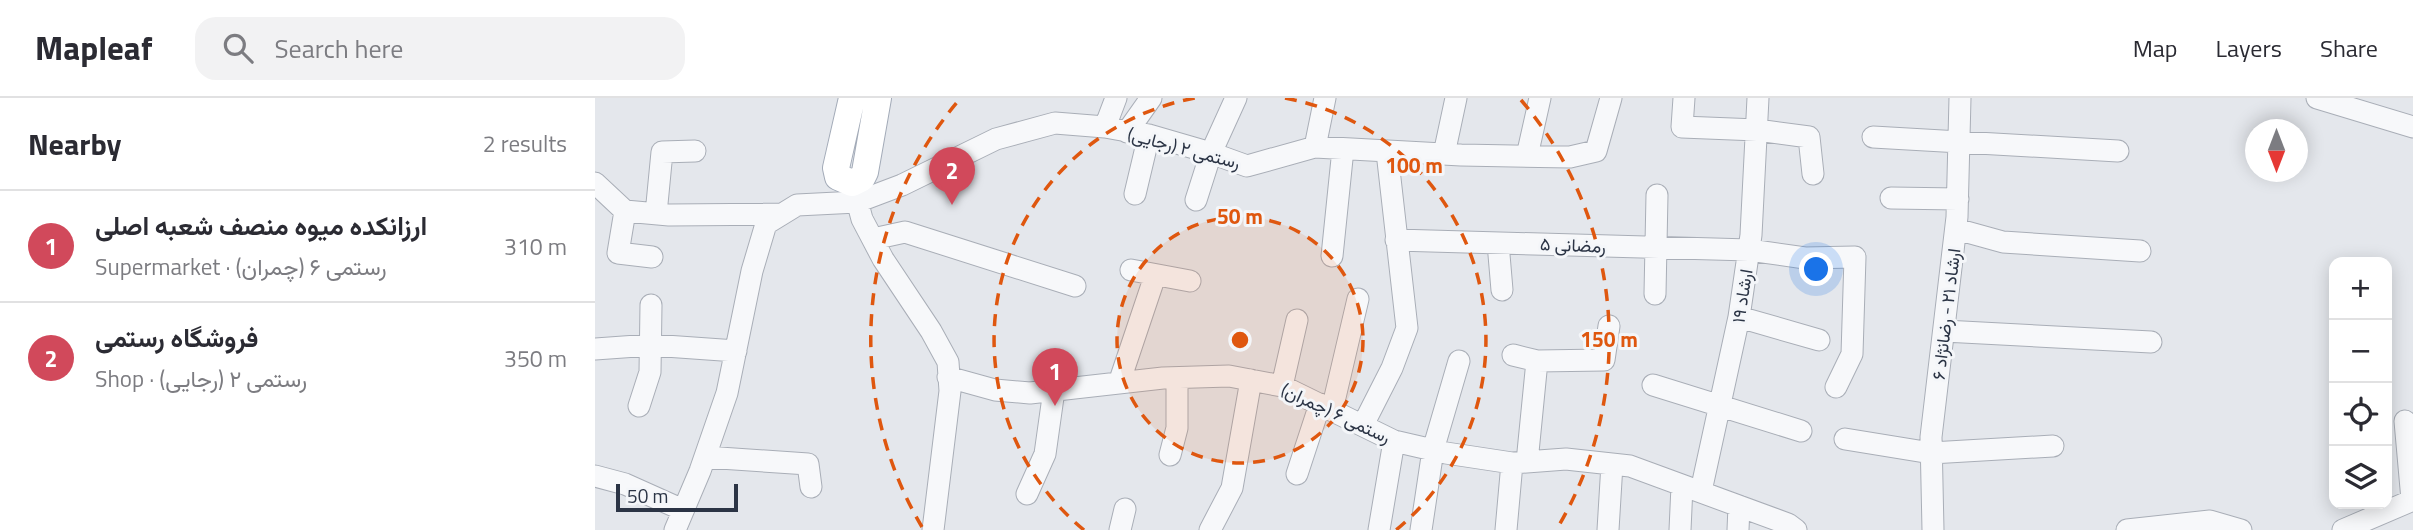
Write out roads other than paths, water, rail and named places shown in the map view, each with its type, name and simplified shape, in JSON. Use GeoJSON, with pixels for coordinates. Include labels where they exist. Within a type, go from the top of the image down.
{"type":"FeatureCollection","features":[{"type":"Feature","properties":{"kind":"main road"},"geometry":{"type":"LineString","coordinates":[[852,98],[837,168],[838,177],[855,193],[865,172],[878,98]]}},
{"type":"Feature","properties":{"kind":"street"},"geometry":{"type":"LineString","coordinates":[[1105,127],[1115,98]]}},
{"type":"Feature","properties":{"kind":"street"},"geometry":{"type":"LineString","coordinates":[[1127,132],[1151,98]]}},
{"type":"Feature","properties":{"kind":"street"},"geometry":{"type":"LineString","coordinates":[[1196,200],[1211,153],[1236,98]]}},
{"type":"Feature","properties":{"kind":"street"},"geometry":{"type":"LineString","coordinates":[[1315,147],[1325,98]]}},
{"type":"Feature","properties":{"kind":"street"},"geometry":{"type":"LineString","coordinates":[[1444,155],[1456,98]]}},
{"type":"Feature","properties":{"kind":"street"},"geometry":{"type":"LineString","coordinates":[[1527,156],[1540,98]]}},
{"type":"Feature","properties":{"kind":"street","name":"رستمی ۲ (رجایی)"},"geometry":{"type":"LineString","coordinates":[[625,211],[656,214],[782,214],[797,205],[902,185],[996,139],[1055,122],[1149,135],[1247,166],[1315,147],[1444,155],[1570,157],[1596,151],[1611,98]]}},
{"type":"Feature","properties":{"kind":"street"},"geometry":{"type":"LineString","coordinates":[[1684,98],[1682,127],[1757,130],[1809,137],[1813,174]]}},
{"type":"Feature","properties":{"kind":"street","name":"ارشاد ۱۹"},"geometry":{"type":"LineString","coordinates":[[1680,530],[1719,406],[1739,317],[1749,250],[1758,98]]}},
{"type":"Feature","properties":{"kind":"street","name":"ارشاد ۲۱ - رضانژاد ۶"},"geometry":{"type":"LineString","coordinates":[[1933,530],[1931,437],[1956,229],[1960,98]]}},
{"type":"Feature","properties":{"kind":"street"},"geometry":{"type":"LineString","coordinates":[[2317,98],[2413,127]]}},
{"type":"Feature","properties":{"kind":"street"},"geometry":{"type":"LineString","coordinates":[[1135,194],[1149,135]]}},
{"type":"Feature","properties":{"kind":"street"},"geometry":{"type":"LineString","coordinates":[[1873,137],[2118,151]]}},
{"type":"Feature","properties":{"kind":"street"},"geometry":{"type":"LineString","coordinates":[[1332,256],[1343,149]]}},
{"type":"Feature","properties":{"kind":"street"},"geometry":{"type":"LineString","coordinates":[[656,214],[662,152],[695,151]]}},
{"type":"Feature","properties":{"kind":"street"},"geometry":{"type":"LineString","coordinates":[[1363,425],[1392,368],[1407,328],[1387,152]]}},
{"type":"Feature","properties":{"kind":"street"},"geometry":{"type":"LineString","coordinates":[[595,183],[625,211],[618,253],[652,257]]}},
{"type":"Feature","properties":{"kind":"street"},"geometry":{"type":"LineString","coordinates":[[855,193],[862,219],[873,239],[948,362],[950,391],[933,530]]}},
{"type":"Feature","properties":{"kind":"street"},"geometry":{"type":"LineString","coordinates":[[1655,293],[1657,195]]}},
{"type":"Feature","properties":{"kind":"street"},"geometry":{"type":"LineString","coordinates":[[1891,198],[1958,199]]}},
{"type":"Feature","properties":{"kind":"street"},"geometry":{"type":"LineString","coordinates":[[595,476],[625,484],[679,520],[727,393],[752,271],[766,224],[782,214]]}},
{"type":"Feature","properties":{"kind":"street"},"geometry":{"type":"LineString","coordinates":[[1956,229],[2004,242],[2140,251]]}},
{"type":"Feature","properties":{"kind":"street"},"geometry":{"type":"LineString","coordinates":[[873,239],[905,232],[1075,286]]}},
{"type":"Feature","properties":{"kind":"street","name":"رمضانی ۵"},"geometry":{"type":"LineString","coordinates":[[1396,240],[1749,250],[1805,258],[1855,257],[1852,354],[1836,387]]}},
{"type":"Feature","properties":{"kind":"street"},"geometry":{"type":"LineString","coordinates":[[1498,243],[1501,290]]}},
{"type":"Feature","properties":{"kind":"street"},"geometry":{"type":"LineString","coordinates":[[1131,270],[1190,281]]}},
{"type":"Feature","properties":{"kind":"street"},"geometry":{"type":"LineString","coordinates":[[1119,383],[1156,276]]}},
{"type":"Feature","properties":{"kind":"street"},"geometry":{"type":"LineString","coordinates":[[1297,474],[1326,407],[1358,299]]}},
{"type":"Feature","properties":{"kind":"street"},"geometry":{"type":"LineString","coordinates":[[639,406],[650,372],[651,305]]}},
{"type":"Feature","properties":{"kind":"street"},"geometry":{"type":"LineString","coordinates":[[1739,317],[1819,340]]}},
{"type":"Feature","properties":{"kind":"street"},"geometry":{"type":"LineString","coordinates":[[1282,386],[1297,320]]}},
{"type":"Feature","properties":{"kind":"street"},"geometry":{"type":"LineString","coordinates":[[1513,355],[1537,361],[1604,360],[1609,326]]}},
{"type":"Feature","properties":{"kind":"street"},"geometry":{"type":"LineString","coordinates":[[1944,331],[2151,342]]}},
{"type":"Feature","properties":{"kind":"street"},"geometry":{"type":"LineString","coordinates":[[595,348],[651,345],[736,351]]}},
{"type":"Feature","properties":{"kind":"street"},"geometry":{"type":"LineString","coordinates":[[1421,530],[1433,450],[1459,361]]}},
{"type":"Feature","properties":{"kind":"street"},"geometry":{"type":"LineString","coordinates":[[1506,530],[1537,361]]}},
{"type":"Feature","properties":{"kind":"street","name":"رستمی ۶ (چمران)"},"geometry":{"type":"LineString","coordinates":[[949,377],[995,390],[1030,393],[1177,378],[1229,376],[1282,386],[1394,441],[1433,450],[1520,463],[1566,459],[1630,466],[1788,524],[1796,530]]}},
{"type":"Feature","properties":{"kind":"street"},"geometry":{"type":"LineString","coordinates":[[1170,455],[1177,428],[1177,378]]}},
{"type":"Feature","properties":{"kind":"street"},"geometry":{"type":"LineString","coordinates":[[1210,530],[1231,488],[1251,380]]}},
{"type":"Feature","properties":{"kind":"street"},"geometry":{"type":"LineString","coordinates":[[1653,385],[1801,431]]}},
{"type":"Feature","properties":{"kind":"street"},"geometry":{"type":"LineString","coordinates":[[1027,494],[1045,454],[1054,390]]}},
{"type":"Feature","properties":{"kind":"street"},"geometry":{"type":"LineString","coordinates":[[2343,530],[2413,500],[2405,421]]}},
{"type":"Feature","properties":{"kind":"street"},"geometry":{"type":"LineString","coordinates":[[1845,439],[1931,453],[2053,446]]}},
{"type":"Feature","properties":{"kind":"street"},"geometry":{"type":"LineString","coordinates":[[1379,530],[1394,441]]}},
{"type":"Feature","properties":{"kind":"street"},"geometry":{"type":"LineString","coordinates":[[705,457],[808,464],[811,487]]}},
{"type":"Feature","properties":{"kind":"street"},"geometry":{"type":"LineString","coordinates":[[1608,530],[1612,464]]}},
{"type":"Feature","properties":{"kind":"street"},"geometry":{"type":"LineString","coordinates":[[1738,530],[1739,506]]}},
{"type":"Feature","properties":{"kind":"street"},"geometry":{"type":"LineString","coordinates":[[2127,530],[2210,521],[2241,530]]}},
{"type":"Feature","properties":{"kind":"place","name":"فروشگاه رستمی"},"geometry":{"type":"Point","coordinates":[952,205]}},
{"type":"Feature","properties":{"kind":"place","name":"ارزانکده میوه منصف شعبه اصلی"},"geometry":{"type":"Point","coordinates":[1055,406]}}]}
